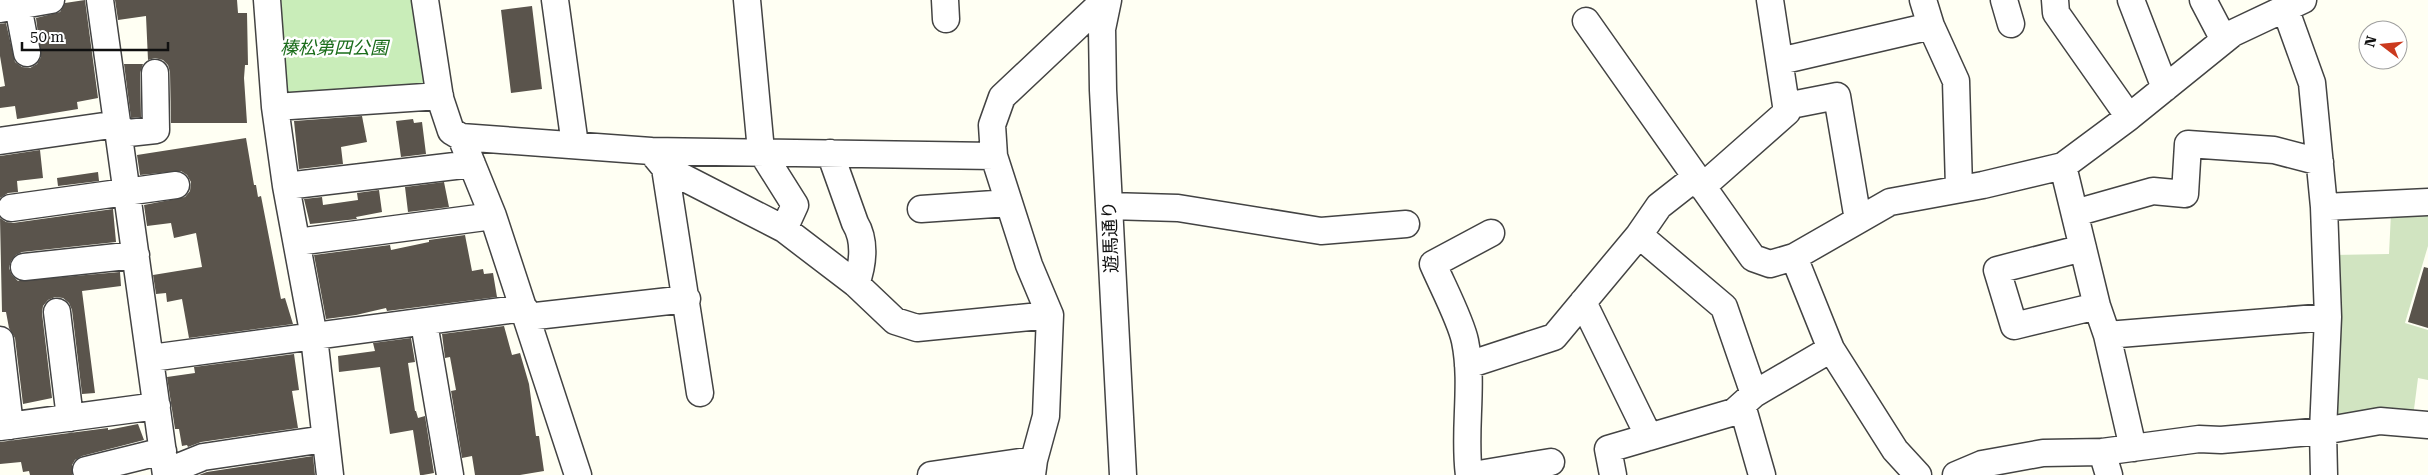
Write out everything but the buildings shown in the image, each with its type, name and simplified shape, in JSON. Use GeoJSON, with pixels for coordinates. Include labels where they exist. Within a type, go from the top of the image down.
{"type":"FeatureCollection","features":[{"type":"Feature","properties":{"kind":"street"},"geometry":{"type":"LineString","coordinates":[[27,53],[7,6],[51,0]]}},
{"type":"Feature","properties":{"kind":"street"},"geometry":{"type":"LineString","coordinates":[[100,0],[165,466]]}},
{"type":"Feature","properties":{"kind":"street"},"geometry":{"type":"LineString","coordinates":[[267,0],[275,107],[286,186],[314,337],[330,475]]}},
{"type":"Feature","properties":{"kind":"street"},"geometry":{"type":"LineString","coordinates":[[425,0],[440,96],[451,130],[461,137],[576,146],[658,159],[830,153],[994,156]]}},
{"type":"Feature","properties":{"kind":"street"},"geometry":{"type":"LineString","coordinates":[[555,0],[576,146]]}},
{"type":"Feature","properties":{"kind":"street"},"geometry":{"type":"LineString","coordinates":[[747,0],[763,154],[794,205],[784,229]]}},
{"type":"Feature","properties":{"kind":"street"},"geometry":{"type":"LineString","coordinates":[[931,475],[1033,468],[1046,416],[1050,315],[1029,265],[994,156],[992,125],[1002,97],[1106,0]]}},
{"type":"Feature","properties":{"kind":"street","name":"遊馬通り"},"geometry":{"type":"LineString","coordinates":[[1106,0],[1102,38],[1103,90],[1122,475]]}},
{"type":"Feature","properties":{"kind":"street"},"geometry":{"type":"LineString","coordinates":[[1468,365],[1554,337],[1639,236],[1659,206],[1699,182],[1787,112],[1770,0]]}},
{"type":"Feature","properties":{"kind":"street"},"geometry":{"type":"LineString","coordinates":[[1923,0],[1931,26],[1956,80],[1959,188]]}},
{"type":"Feature","properties":{"kind":"street"},"geometry":{"type":"LineString","coordinates":[[2055,0],[2056,13],[2129,117]]}},
{"type":"Feature","properties":{"kind":"street"},"geometry":{"type":"LineString","coordinates":[[2131,0],[2165,88]]}},
{"type":"Feature","properties":{"kind":"street"},"geometry":{"type":"LineString","coordinates":[[2203,0],[2224,40]]}},
{"type":"Feature","properties":{"kind":"street"},"geometry":{"type":"LineString","coordinates":[[1586,21],[1754,258],[1770,264],[1794,257],[1890,202],[1983,185],[2063,166],[2129,117],[2233,33],[2294,4],[2312,82],[2324,207],[2328,317],[2323,431],[2324,475]]}},
{"type":"Feature","properties":{"kind":"street"},"geometry":{"type":"LineString","coordinates":[[1780,61],[1931,26]]}},
{"type":"Feature","properties":{"kind":"street"},"geometry":{"type":"LineString","coordinates":[[0,141],[119,129],[156,130],[154,73]]}},
{"type":"Feature","properties":{"kind":"street"},"geometry":{"type":"LineString","coordinates":[[275,107],[440,96]]}},
{"type":"Feature","properties":{"kind":"street"},"geometry":{"type":"LineString","coordinates":[[1786,106],[1837,96],[1858,220]]}},
{"type":"Feature","properties":{"kind":"street"},"geometry":{"type":"LineString","coordinates":[[461,137],[493,216],[578,475]]}},
{"type":"Feature","properties":{"kind":"street"},"geometry":{"type":"LineString","coordinates":[[2075,213],[2153,191],[2185,194],[2188,144],[2274,150],[2320,162]]}},
{"type":"Feature","properties":{"kind":"street"},"geometry":{"type":"LineString","coordinates":[[830,153],[855,223],[861,233],[862,269],[856,284]]}},
{"type":"Feature","properties":{"kind":"street"},"geometry":{"type":"LineString","coordinates":[[658,159],[784,229],[856,284],[895,321],[917,328],[1050,315]]}},
{"type":"Feature","properties":{"kind":"street"},"geometry":{"type":"LineString","coordinates":[[658,159],[687,299],[700,393]]}},
{"type":"Feature","properties":{"kind":"street"},"geometry":{"type":"LineString","coordinates":[[286,186],[472,164]]}},
{"type":"Feature","properties":{"kind":"street"},"geometry":{"type":"LineString","coordinates":[[2063,166],[2097,306],[2107,335],[2133,448]]}},
{"type":"Feature","properties":{"kind":"street"},"geometry":{"type":"LineString","coordinates":[[12,208],[176,185]]}},
{"type":"Feature","properties":{"kind":"street"},"geometry":{"type":"LineString","coordinates":[[2324,207],[2428,202]]}},
{"type":"Feature","properties":{"kind":"street"},"geometry":{"type":"LineString","coordinates":[[921,209],[1009,203]]}},
{"type":"Feature","properties":{"kind":"street"},"geometry":{"type":"LineString","coordinates":[[1109,206],[1178,208],[1321,231],[1406,224]]}},
{"type":"Feature","properties":{"kind":"street"},"geometry":{"type":"LineString","coordinates":[[297,242],[493,216]]}},
{"type":"Feature","properties":{"kind":"street"},"geometry":{"type":"LineString","coordinates":[[1469,475],[1466,452],[1468,365],[1465,340],[1432,264],[1491,233]]}},
{"type":"Feature","properties":{"kind":"street"},"geometry":{"type":"LineString","coordinates":[[1639,236],[1724,307],[1748,400],[1762,475]]}},
{"type":"Feature","properties":{"kind":"street"},"geometry":{"type":"LineString","coordinates":[[2083,248],[1997,270],[2014,326],[2097,306]]}},
{"type":"Feature","properties":{"kind":"street"},"geometry":{"type":"LineString","coordinates":[[24,267],[136,255]]}},
{"type":"Feature","properties":{"kind":"street"},"geometry":{"type":"LineString","coordinates":[[1794,257],[1831,349],[1895,450],[1918,475]]}},
{"type":"Feature","properties":{"kind":"street"},"geometry":{"type":"LineString","coordinates":[[151,358],[424,323],[525,312],[687,299]]}},
{"type":"Feature","properties":{"kind":"street"},"geometry":{"type":"LineString","coordinates":[[1584,302],[1649,437]]}},
{"type":"Feature","properties":{"kind":"street"},"geometry":{"type":"LineString","coordinates":[[57,312],[70,418]]}},
{"type":"Feature","properties":{"kind":"street"},"geometry":{"type":"LineString","coordinates":[[2107,335],[2328,317]]}},
{"type":"Feature","properties":{"kind":"street"},"geometry":{"type":"LineString","coordinates":[[424,323],[450,475]]}},
{"type":"Feature","properties":{"kind":"street"},"geometry":{"type":"LineString","coordinates":[[0,340],[5,426],[157,406]]}},
{"type":"Feature","properties":{"kind":"street"},"geometry":{"type":"LineString","coordinates":[[1613,475],[1608,449],[1734,412],[1748,400],[1831,349]]}},
{"type":"Feature","properties":{"kind":"street"},"geometry":{"type":"LineString","coordinates":[[1956,475],[1982,464],[2043,453],[2105,464],[2133,448],[2199,439],[2221,440],[2323,431],[2380,421],[2428,425]]}},
{"type":"Feature","properties":{"kind":"street"},"geometry":{"type":"LineString","coordinates":[[86,470],[165,466],[203,457],[325,438]]}},
{"type":"Feature","properties":{"kind":"street"},"geometry":{"type":"LineString","coordinates":[[1474,475],[1551,462]]}},
{"type":"Feature","properties":{"kind":"green space","name":"榛松第四公園"},"geometry":{"type":"Polygon","coordinates":[[[281,0],[417,0],[428,81],[423,87],[294,98],[286,90],[281,0]]]}},
{"type":"Feature","properties":{"kind":"green space"},"geometry":{"type":"Polygon","coordinates":[[[2428,212],[2428,246],[2405,323],[2428,330],[2428,380],[2418,378],[2413,417],[2333,422],[2333,255],[2389,254],[2391,213],[2428,212]]]}}]}
